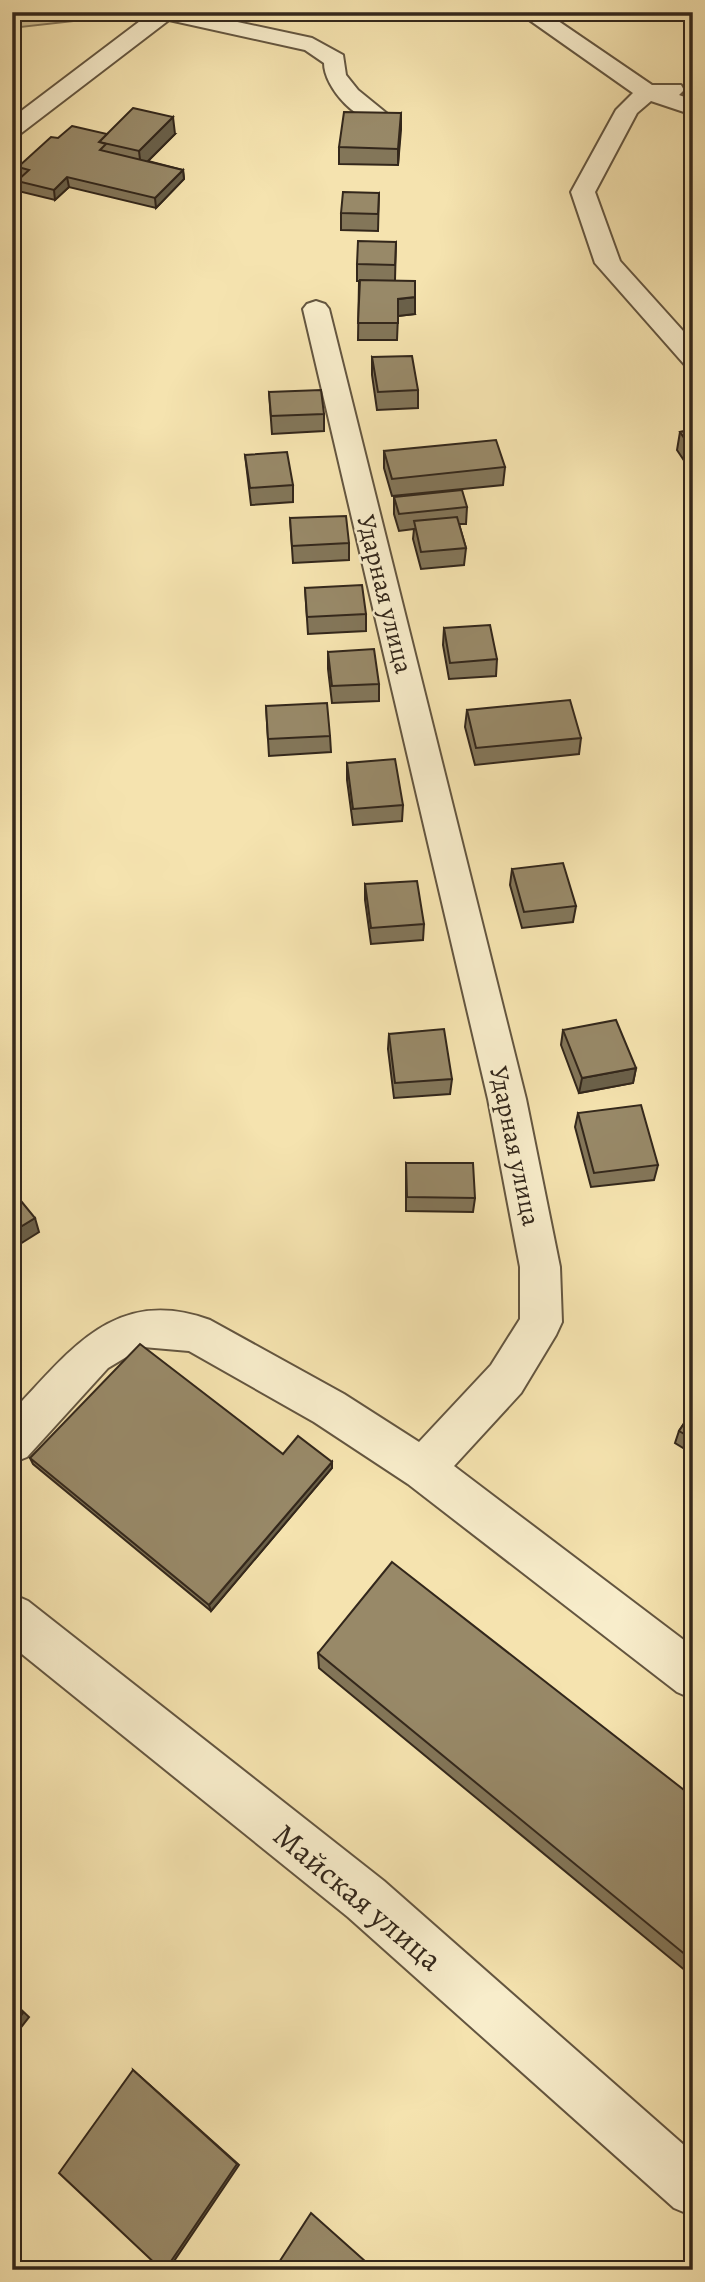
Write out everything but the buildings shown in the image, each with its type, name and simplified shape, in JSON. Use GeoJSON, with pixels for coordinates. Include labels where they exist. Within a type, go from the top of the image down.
{"type":"FeatureCollection","features":[{"type":"Feature","properties":{"kind":"street"},"geometry":{"type":"LineString","coordinates":[[12,129],[166,12],[312,45],[335,60],[335,76],[350,95],[379,116]]}},
{"type":"Feature","properties":{"kind":"street"},"geometry":{"type":"LineString","coordinates":[[529,12],[569,36],[648,92],[693,108]]}},
{"type":"Feature","properties":{"kind":"street"},"geometry":{"type":"LineString","coordinates":[[693,89],[648,92],[627,110],[583,192],[608,263],[693,358]]}},
{"type":"Feature","properties":{"kind":"street","name":"Ударная улица"},"geometry":{"type":"LineString","coordinates":[[316,309],[507,1098],[540,1267],[541,1322],[506,1380],[424,1469]]}},
{"type":"Feature","properties":{"kind":"street"},"geometry":{"type":"LineString","coordinates":[[12,1443],[93,1355],[138,1328],[195,1333],[329,1408],[424,1469],[693,1676]]}},
{"type":"Feature","properties":{"kind":"street","name":"Майская улица"},"geometry":{"type":"LineString","coordinates":[[12,1617],[366,1899],[693,2189]]}},
{"type":"Feature","properties":{"kind":"shaded area"},"geometry":{"type":"Polygon","coordinates":[[[12,12],[114,12],[109,17],[12,28],[12,12]]]}}]}
